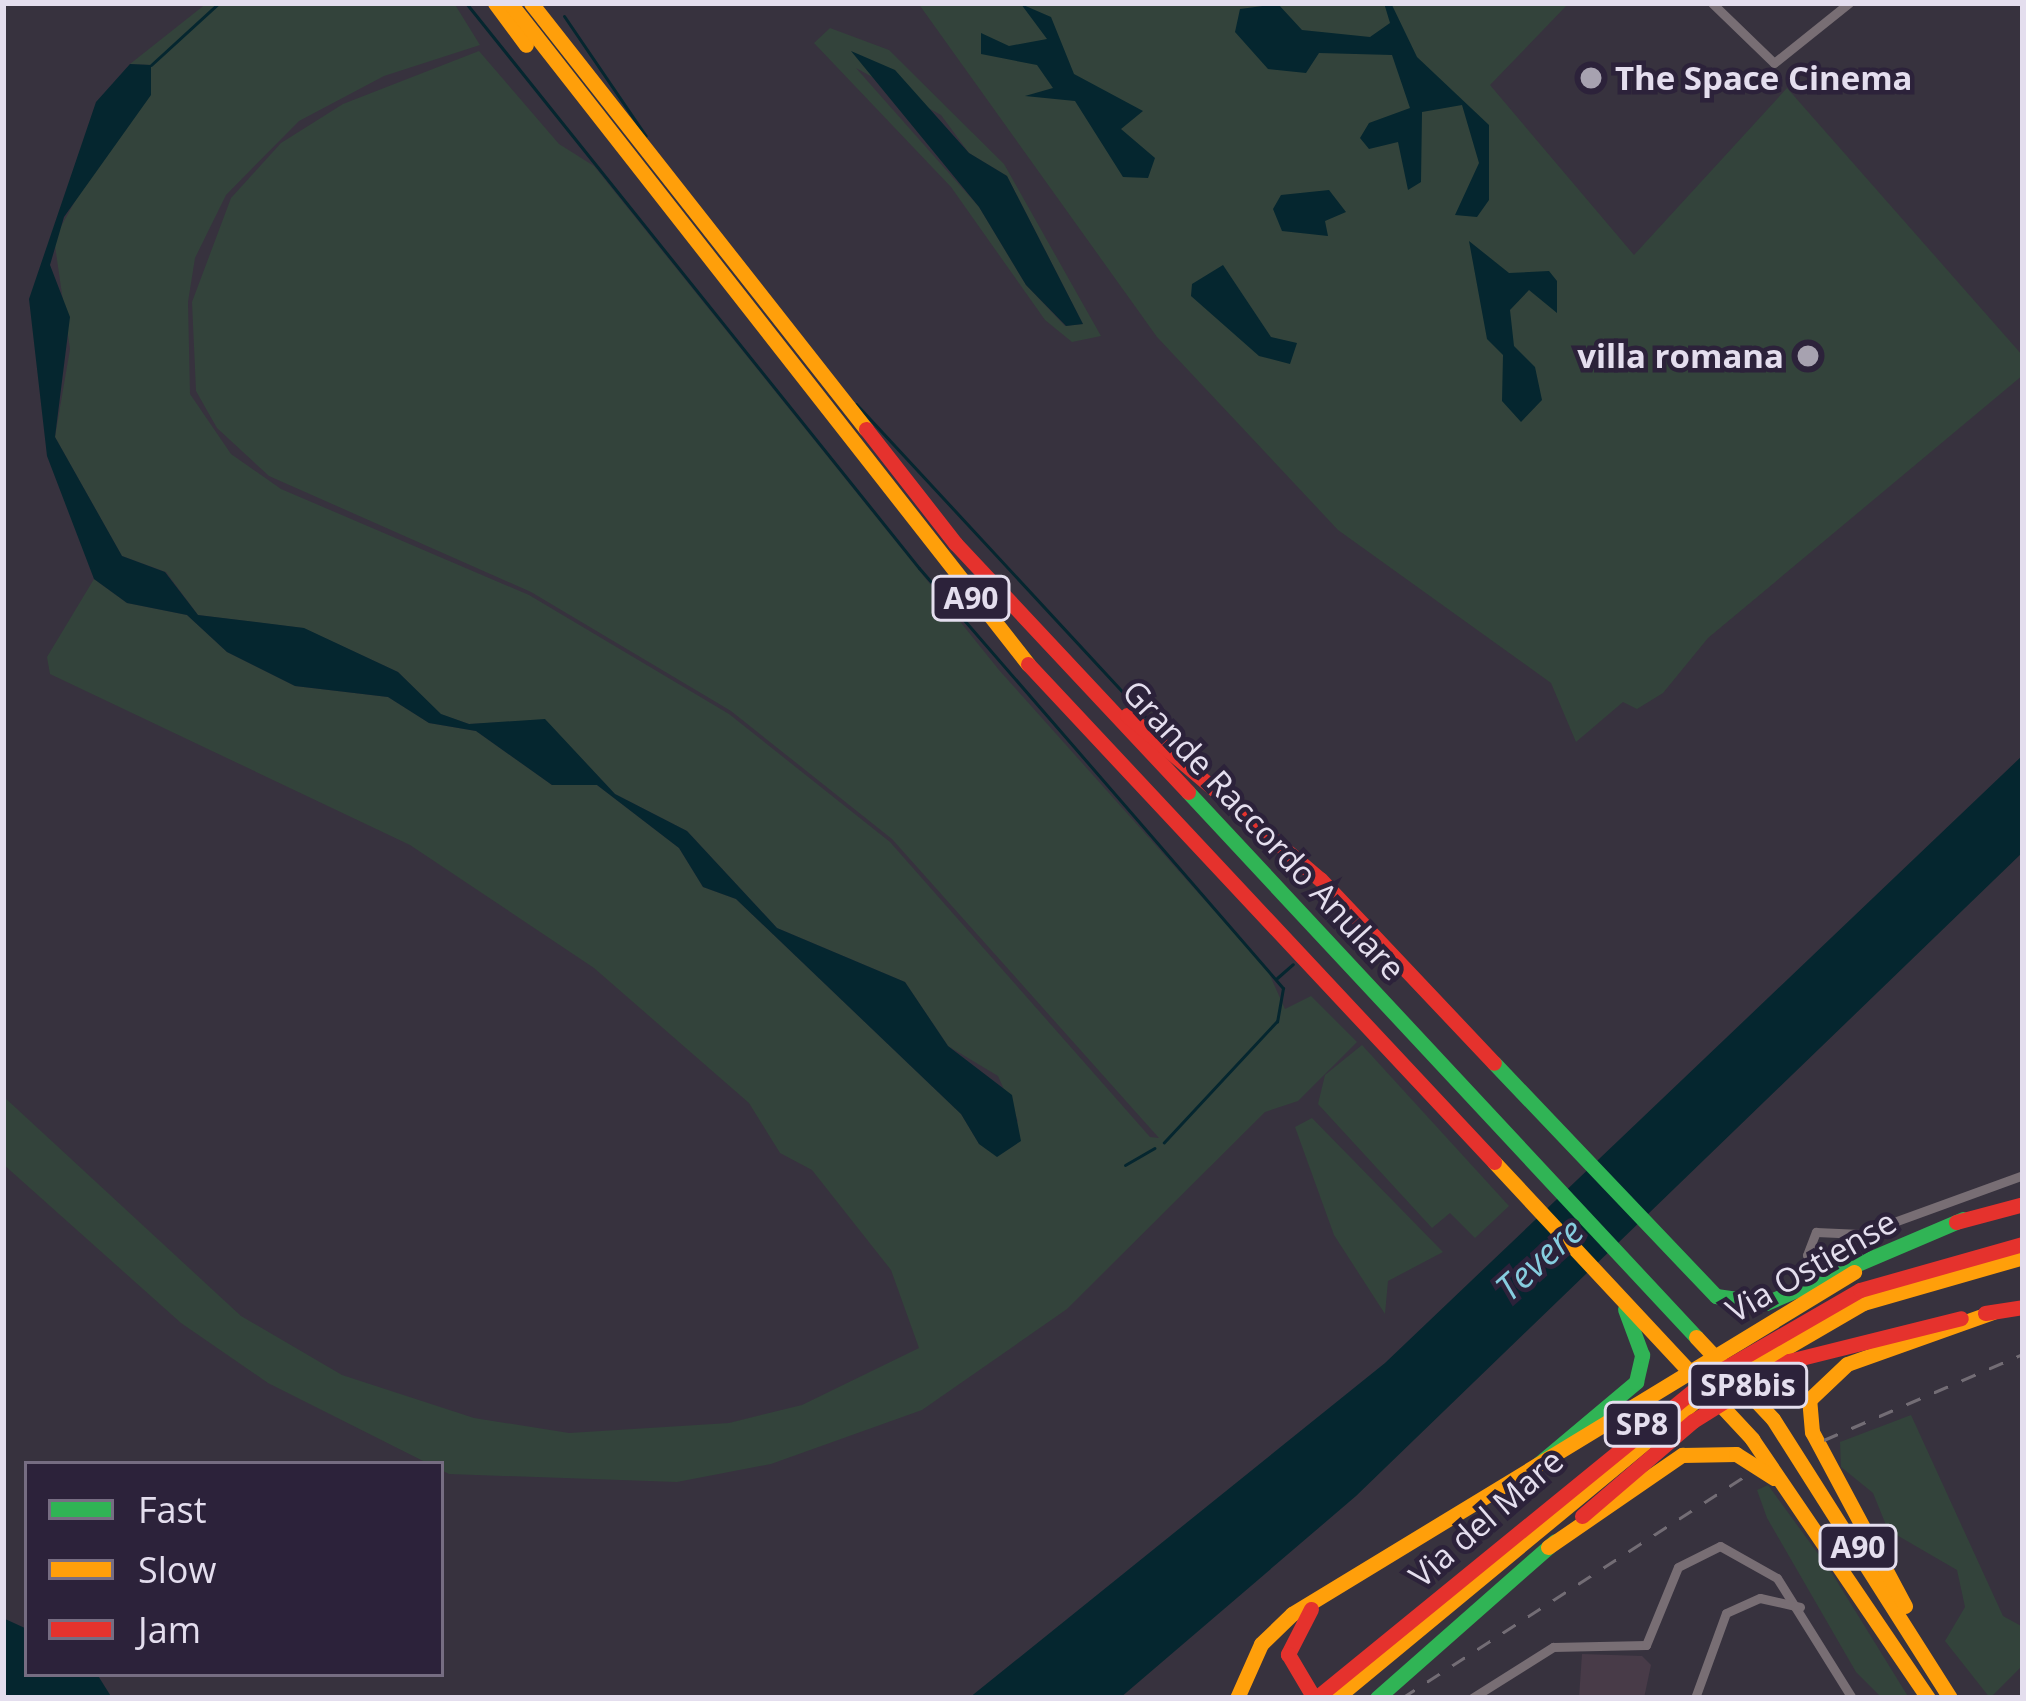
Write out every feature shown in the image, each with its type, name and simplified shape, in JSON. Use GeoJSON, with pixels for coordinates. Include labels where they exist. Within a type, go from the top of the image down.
{"type":"FeatureCollection","features":[{"type":"Feature","properties":{"kind":"main road","name":"Grande Raccordo Anulare"},"geometry":{"type":"LineString","coordinates":[[494,3],[994,626],[1732,1417],[1824,1532],[1928,1698]]}},
{"type":"Feature","properties":{"kind":"main road","name":"Grande Raccordo Anulare"},"geometry":{"type":"LineString","coordinates":[[510,3],[615,149]]}},
{"type":"Feature","properties":{"kind":"main road","name":"Grande Raccordo Anulare"},"geometry":{"type":"LineString","coordinates":[[535,3],[556,38],[827,391],[1067,664],[1758,1401],[1950,1698]]}},
{"type":"Feature","properties":{"kind":"main road"},"geometry":{"type":"LineString","coordinates":[[1067,664],[1294,855],[1702,1285],[1758,1304],[1963,1219]]}},
{"type":"Feature","properties":{"kind":"main road","name":"Via Ostiense"},"geometry":{"type":"LineString","coordinates":[[1332,1592],[1854,1272],[1963,1219],[2023,1204]]}},
{"type":"Feature","properties":{"kind":"main road","name":"Via del Mare"},"geometry":{"type":"LineString","coordinates":[[1315,1698],[1711,1376],[1870,1286],[2023,1244]]}},
{"type":"Feature","properties":{"kind":"main road","name":"Via del Mare"},"geometry":{"type":"LineString","coordinates":[[1336,1698],[1698,1399],[1863,1303],[2023,1256]]}},
{"type":"Feature","properties":{"kind":"main road"},"geometry":{"type":"LineString","coordinates":[[1536,1466],[1623,1400],[1641,1350],[1600,1274]]}},
{"type":"Feature","properties":{"kind":"main road","name":"SP8bis"},"geometry":{"type":"LineString","coordinates":[[1377,1695],[1681,1430],[1789,1361],[2023,1307]]}},
{"type":"Feature","properties":{"kind":"main road"},"geometry":{"type":"LineString","coordinates":[[1950,1698],[1808,1405],[1840,1367],[1993,1312]]}},
{"type":"Feature","properties":{"kind":"main road"},"geometry":{"type":"LineString","coordinates":[[1548,1547],[1656,1467],[1709,1450],[1761,1467],[1824,1532]]}},
{"type":"Feature","properties":{"kind":"main road"},"geometry":{"type":"LineString","coordinates":[[1315,1698],[1293,1675],[1289,1642],[1332,1592]]}},
{"type":"Feature","properties":{"kind":"main road","name":"SP8bis"},"geometry":{"type":"LineString","coordinates":[[1237,1698],[1268,1635],[1332,1592]]}},
{"type":"Feature","properties":{"kind":"street"},"geometry":{"type":"LineString","coordinates":[[1712,3],[1774,63],[1849,3]]}},
{"type":"Feature","properties":{"kind":"street"},"geometry":{"type":"LineString","coordinates":[[1832,1270],[1807,1255],[1816,1232],[1861,1234],[2023,1175]]}},
{"type":"Feature","properties":{"kind":"street"},"geometry":{"type":"LineString","coordinates":[[1472,1698],[1553,1646],[1648,1644],[1676,1571],[1701,1549],[1741,1551],[1777,1578],[1800,1606],[1852,1698]]}},
{"type":"Feature","properties":{"kind":"street"},"geometry":{"type":"LineString","coordinates":[[1695,1698],[1715,1626],[1760,1598],[1777,1578]]}},
{"type":"Feature","properties":{"kind":"street"},"geometry":{"type":"LineString","coordinates":[[1760,1598],[1800,1606]]}},
{"type":"Feature","properties":{"kind":"shaded area"},"geometry":{"type":"Polygon","coordinates":[[[1582,1654],[1642,1656],[1651,1665],[1644,1698],[1579,1698],[1582,1654]]]}},
{"type":"Feature","properties":{"kind":"green space"},"geometry":{"type":"Polygon","coordinates":[[[207,3],[454,3],[480,45],[384,76],[299,121],[226,195],[195,258],[188,302],[190,394],[231,454],[281,489],[529,595],[729,714],[890,842],[1150,1137],[1159,1138],[892,839],[731,711],[531,592],[269,476],[217,428],[196,391],[192,302],[231,198],[281,143],[343,104],[479,51],[559,144],[594,166],[999,670],[1268,971],[1285,1009],[1311,996],[1357,1042],[1298,1101],[1265,1112],[1067,1309],[922,1410],[771,1464],[677,1482],[449,1474],[444,1471],[444,1461],[423,1461],[268,1383],[181,1323],[3,1164],[3,1096],[241,1316],[342,1375],[474,1418],[569,1433],[729,1423],[802,1405],[919,1348],[891,1270],[812,1170],[780,1153],[749,1103],[594,968],[410,845],[50,674],[47,657],[94,579],[127,603],[187,615],[227,652],[295,686],[388,697],[429,723],[476,731],[552,785],[597,785],[679,848],[703,887],[736,899],[961,1114],[979,1144],[1018,1121],[998,1076],[948,1046],[905,982],[777,928],[687,831],[615,794],[545,720],[469,724],[440,714],[398,672],[303,628],[198,615],[166,572],[122,556],[55,437],[70,349],[54,239],[151,65],[130,64],[207,3]]]}},
{"type":"Feature","properties":{"kind":"green space"},"geometry":{"type":"Polygon","coordinates":[[[918,3],[1569,3],[1490,85],[1634,255],[1787,88],[2023,356],[2023,375],[1708,638],[1663,693],[1637,709],[1623,702],[1576,742],[1551,683],[1338,530],[1157,337],[918,3]]]}},
{"type":"Feature","properties":{"kind":"green space"},"geometry":{"type":"Polygon","coordinates":[[[830,28],[889,50],[1004,164],[1101,336],[1072,342],[1045,320],[951,187],[814,43],[830,28]],[[856,68],[979,207],[1026,285],[1065,326],[1083,324],[1007,176],[969,153],[941,115],[856,68]]]}},
{"type":"Feature","properties":{"kind":"green space"},"geometry":{"type":"Polygon","coordinates":[[[1362,1045],[1509,1206],[1475,1238],[1450,1213],[1432,1228],[1318,1104],[1325,1075],[1362,1045]]]}},
{"type":"Feature","properties":{"kind":"green space"},"geometry":{"type":"Polygon","coordinates":[[[1312,1118],[1443,1252],[1388,1281],[1385,1314],[1334,1235],[1295,1127],[1312,1118]]]}},
{"type":"Feature","properties":{"kind":"green space"},"geometry":{"type":"Polygon","coordinates":[[[1911,1415],[2003,1616],[2023,1627],[2023,1665],[1990,1698],[1945,1641],[1965,1607],[1957,1570],[1888,1530],[1873,1493],[1841,1467],[1840,1442],[1911,1415]]]}},
{"type":"Feature","properties":{"kind":"green space"},"geometry":{"type":"Polygon","coordinates":[[[1768,1485],[1830,1570],[1909,1698],[1882,1698],[1856,1672],[1767,1518],[1757,1490],[1768,1485]]]}},
{"type":"Feature","properties":{"kind":"water"},"geometry":{"type":"Polygon","coordinates":[[[1384,3],[1391,3],[1417,57],[1489,125],[1489,200],[1477,217],[1455,215],[1479,163],[1462,105],[1422,112],[1421,182],[1408,190],[1398,142],[1369,149],[1360,138],[1369,123],[1410,108],[1392,55],[1319,53],[1306,73],[1268,69],[1235,32],[1240,9],[1278,4],[1302,30],[1370,37],[1390,23],[1384,3]]]}},
{"type":"Feature","properties":{"kind":"water"},"geometry":{"type":"Polygon","coordinates":[[[1021,4],[1051,17],[1074,74],[1143,111],[1121,129],[1155,158],[1148,178],[1123,177],[1075,101],[1025,96],[1053,88],[1037,65],[981,54],[981,33],[1009,46],[1047,39],[1021,4]]]}},
{"type":"Feature","properties":{"kind":"water"},"geometry":{"type":"Polygon","coordinates":[[[851,51],[895,70],[969,153],[1007,176],[1083,324],[1066,326],[1026,285],[979,207],[851,51]]]}},
{"type":"Feature","properties":{"kind":"water"},"geometry":{"type":"Polygon","coordinates":[[[130,64],[151,65],[151,95],[64,217],[50,265],[70,317],[55,437],[122,556],[165,572],[198,615],[304,628],[398,672],[441,714],[469,724],[545,719],[615,794],[687,831],[777,928],[905,982],[948,1046],[1012,1095],[1021,1141],[997,1157],[979,1144],[961,1114],[736,899],[703,887],[679,848],[597,785],[552,785],[476,731],[429,723],[388,697],[295,686],[227,652],[187,615],[127,603],[94,579],[47,456],[29,299],[96,102],[130,64]]]}},
{"type":"Feature","properties":{"kind":"water"},"geometry":{"type":"Polygon","coordinates":[[[1329,190],[1346,212],[1325,221],[1328,236],[1282,231],[1273,209],[1281,195],[1329,190]]]}},
{"type":"Feature","properties":{"kind":"water"},"geometry":{"type":"Polygon","coordinates":[[[1469,241],[1509,273],[1549,271],[1557,281],[1557,313],[1529,290],[1510,310],[1514,346],[1535,367],[1542,400],[1521,422],[1502,401],[1503,355],[1487,339],[1469,241]]]}},
{"type":"Feature","properties":{"kind":"water"},"geometry":{"type":"Polygon","coordinates":[[[1223,265],[1271,337],[1297,343],[1290,364],[1259,356],[1191,296],[1192,284],[1223,265]]]}},
{"type":"Feature","properties":{"kind":"water","name":"Tevere"},"geometry":{"type":"Polygon","coordinates":[[[2023,755],[2023,852],[1356,1496],[1120,1698],[969,1698],[1385,1363],[2023,755]]]}},
{"type":"Feature","properties":{"kind":"water"},"geometry":{"type":"Polygon","coordinates":[[[3,1618],[24,1628],[24,1677],[99,1677],[112,1698],[3,1698],[3,1618]]]}},
{"type":"Feature","properties":{"kind":"waterway"},"geometry":{"type":"LineString","coordinates":[[151,65],[219,3]]}},
{"type":"Feature","properties":{"kind":"waterway"},"geometry":{"type":"LineString","coordinates":[[466,3],[919,568],[1283,988],[1277,1021],[1164,1142]]}},
{"type":"Feature","properties":{"kind":"waterway"},"geometry":{"type":"LineString","coordinates":[[564,16],[646,136]]}},
{"type":"Feature","properties":{"kind":"waterway"},"geometry":{"type":"LineString","coordinates":[[856,404],[1163,735]]}},
{"type":"Feature","properties":{"kind":"waterway"},"geometry":{"type":"LineString","coordinates":[[1277,978],[1293,964]]}},
{"type":"Feature","properties":{"kind":"waterway"},"geometry":{"type":"LineString","coordinates":[[1125,1165],[1154,1148]]}},
{"type":"Feature","properties":{"kind":"railway"},"geometry":{"type":"LineString","coordinates":[[1824,1440],[2023,1354]]}},
{"type":"Feature","properties":{"kind":"railway"},"geometry":{"type":"LineString","coordinates":[[1402,1698],[1753,1471]]}},
{"type":"Feature","properties":{"kind":"traffic: fast"},"geometry":{"type":"LineString","coordinates":[[1188,792],[1696,1337]]}},
{"type":"Feature","properties":{"kind":"traffic: fast"},"geometry":{"type":"LineString","coordinates":[[1494,1063],[1716,1296],[1766,1303],[1963,1219]]}},
{"type":"Feature","properties":{"kind":"traffic: fast"},"geometry":{"type":"LineString","coordinates":[[1536,1466],[1636,1382],[1642,1355],[1625,1309]]}},
{"type":"Feature","properties":{"kind":"traffic: fast"},"geometry":{"type":"LineString","coordinates":[[1377,1698],[1555,1541]]}},
{"type":"Feature","properties":{"kind":"traffic: slow"},"geometry":{"type":"LineString","coordinates":[[495,3],[526,45]]}},
{"type":"Feature","properties":{"kind":"traffic: slow"},"geometry":{"type":"LineString","coordinates":[[510,3],[1028,664]]}},
{"type":"Feature","properties":{"kind":"traffic: slow"},"geometry":{"type":"LineString","coordinates":[[531,3],[866,429]]}},
{"type":"Feature","properties":{"kind":"traffic: slow"},"geometry":{"type":"LineString","coordinates":[[1494,1162],[1752,1439],[1928,1698]]}},
{"type":"Feature","properties":{"kind":"traffic: slow"},"geometry":{"type":"LineString","coordinates":[[1336,1698],[1698,1399],[1863,1303],[2023,1257]]}},
{"type":"Feature","properties":{"kind":"traffic: slow"},"geometry":{"type":"LineString","coordinates":[[1237,1698],[1261,1644],[1292,1614],[1854,1272]]}},
{"type":"Feature","properties":{"kind":"traffic: slow"},"geometry":{"type":"LineString","coordinates":[[1905,1606],[1812,1432],[1809,1400],[1847,1364],[1993,1312]]}},
{"type":"Feature","properties":{"kind":"traffic: slow"},"geometry":{"type":"LineString","coordinates":[[1696,1337],[1773,1419],[1950,1698]]}},
{"type":"Feature","properties":{"kind":"traffic: slow"},"geometry":{"type":"LineString","coordinates":[[1548,1547],[1682,1455],[1736,1454],[1774,1478]]}},
{"type":"Feature","properties":{"kind":"traffic: jam"},"geometry":{"type":"LineString","coordinates":[[866,429],[955,543],[1188,792]]}},
{"type":"Feature","properties":{"kind":"traffic: jam"},"geometry":{"type":"LineString","coordinates":[[1028,664],[1494,1162]]}},
{"type":"Feature","properties":{"kind":"traffic: jam"},"geometry":{"type":"LineString","coordinates":[[1127,715],[1320,879],[1494,1063]]}},
{"type":"Feature","properties":{"kind":"traffic: jam"},"geometry":{"type":"LineString","coordinates":[[1956,1222],[2023,1204]]}},
{"type":"Feature","properties":{"kind":"traffic: jam"},"geometry":{"type":"LineString","coordinates":[[1316,1698],[1711,1376],[1860,1290],[2023,1244]]}},
{"type":"Feature","properties":{"kind":"traffic: jam"},"geometry":{"type":"LineString","coordinates":[[1985,1313],[2023,1307]]}},
{"type":"Feature","properties":{"kind":"traffic: jam"},"geometry":{"type":"LineString","coordinates":[[1582,1516],[1693,1421],[1789,1361],[1961,1318]]}},
{"type":"Feature","properties":{"kind":"traffic: jam"},"geometry":{"type":"LineString","coordinates":[[1311,1609],[1288,1654],[1314,1698]]}},
{"type":"Feature","properties":{"kind":"place","name":"The Space Cinema"},"geometry":{"type":"Point","coordinates":[1591,78]}},
{"type":"Feature","properties":{"kind":"place","name":"villa romana"},"geometry":{"type":"Point","coordinates":[1808,356]}}]}
